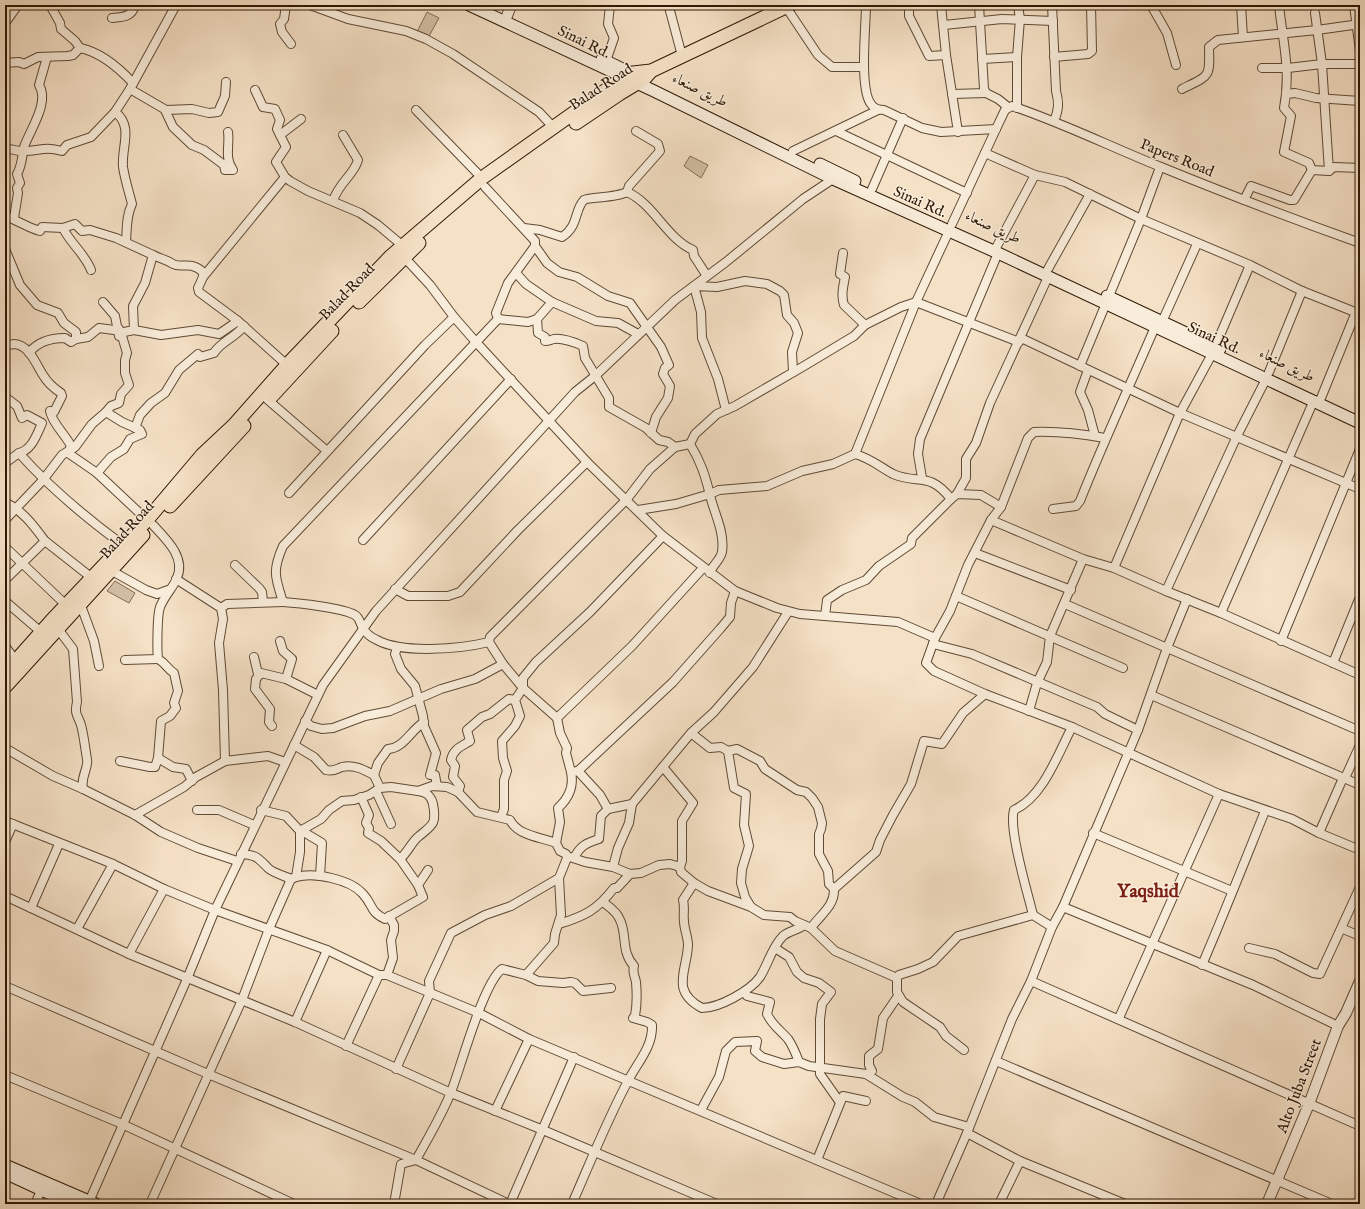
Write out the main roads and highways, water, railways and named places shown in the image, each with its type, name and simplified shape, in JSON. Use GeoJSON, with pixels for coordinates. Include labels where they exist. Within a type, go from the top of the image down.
{"type":"FeatureCollection","features":[{"type":"Feature","properties":{"kind":"highway"},"geometry":{"type":"LineString","coordinates":[[638,77],[788,6]]}},
{"type":"Feature","properties":{"kind":"highway","name":"Balad Road"},"geometry":{"type":"LineString","coordinates":[[5,687],[80,603],[112,571],[202,455],[234,425],[287,365],[403,252],[483,183],[554,128],[638,77]]}},
{"type":"Feature","properties":{"kind":"highway","name":"Balad Road"},"geometry":{"type":"LineString","coordinates":[[483,183],[496,177],[612,98],[638,77]]}},
{"type":"Feature","properties":{"kind":"highway","name":"Balad Road"},"geometry":{"type":"LineString","coordinates":[[5,673],[41,632],[123,545],[150,523],[268,400],[403,252]]}},
{"type":"Feature","properties":{"kind":"main road","name":"Sinai Rd."},"geometry":{"type":"LineString","coordinates":[[469,5],[638,77],[832,179],[954,229]]}},
{"type":"Feature","properties":{"kind":"main road","name":"طريق صنعاء"},"geometry":{"type":"LineString","coordinates":[[484,5],[576,51],[606,61],[872,188],[954,229],[1317,399],[1360,415]]}},
{"type":"Feature","properties":{"kind":"main road"},"geometry":{"type":"LineString","coordinates":[[1317,399],[1360,423]]}},
{"type":"Feature","properties":{"kind":"main road"},"geometry":{"type":"LineString","coordinates":[[5,1165],[72,1204]]}},
{"type":"Feature","properties":{"kind":"main road"},"geometry":{"type":"LineString","coordinates":[[5,1173],[91,1203]]}},
{"type":"Feature","properties":{"kind":"district","name":"Yaqshid"},"geometry":{"type":"Point","coordinates":[1148,892]}}]}
